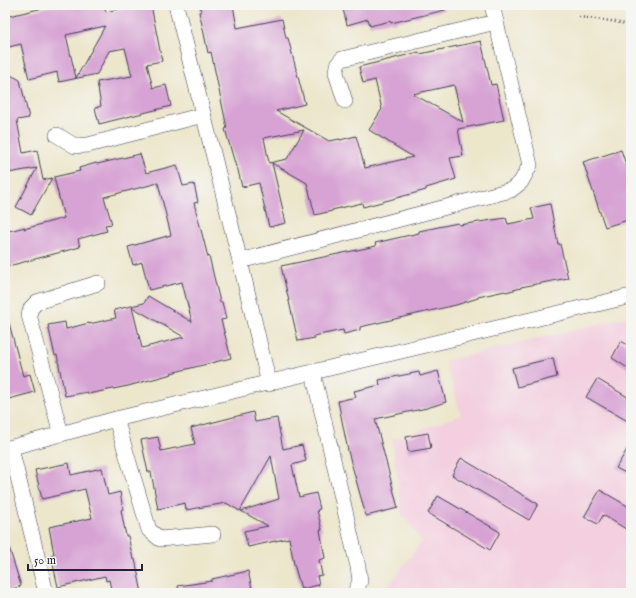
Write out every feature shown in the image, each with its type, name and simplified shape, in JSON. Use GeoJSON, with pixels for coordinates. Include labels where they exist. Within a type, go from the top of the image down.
{"type":"FeatureCollection","features":[{"type":"Feature","properties":{"kind":"street"},"geometry":{"type":"LineString","coordinates":[[176,5],[240,261],[268,384]]}},
{"type":"Feature","properties":{"kind":"street"},"geometry":{"type":"LineString","coordinates":[[240,261],[511,190],[521,182],[530,165],[492,5]]}},
{"type":"Feature","properties":{"kind":"street"},"geometry":{"type":"LineString","coordinates":[[345,101],[336,73],[337,65],[342,59],[496,22]]}},
{"type":"Feature","properties":{"kind":"street"},"geometry":{"type":"LineString","coordinates":[[57,135],[75,146],[88,145],[203,115]]}},
{"type":"Feature","properties":{"kind":"street"},"geometry":{"type":"LineString","coordinates":[[61,434],[29,315],[31,308],[37,302],[98,283]]}},
{"type":"Feature","properties":{"kind":"street"},"geometry":{"type":"LineString","coordinates":[[46,593],[8,449],[116,419],[268,384],[631,296]]}},
{"type":"Feature","properties":{"kind":"street"},"geometry":{"type":"LineString","coordinates":[[313,373],[358,568],[360,581],[355,593]]}},
{"type":"Feature","properties":{"kind":"street"},"geometry":{"type":"LineString","coordinates":[[116,419],[149,530],[160,539],[213,534]]}},
{"type":"Feature","properties":{"kind":"path"},"geometry":{"type":"LineString","coordinates":[[579,17],[610,21],[631,26]]}},
{"type":"Feature","properties":{"kind":"shaded area"},"geometry":{"type":"Polygon","coordinates":[[[631,316],[631,593],[383,593],[422,541],[402,514],[392,440],[461,415],[445,361],[631,316]]]}},
{"type":"Feature","properties":{"kind":"building"},"geometry":{"type":"Polygon","coordinates":[[[56,5],[104,5],[106,12],[135,5],[151,5],[162,61],[147,64],[153,88],[166,85],[171,106],[99,124],[95,108],[101,106],[97,82],[132,76],[125,48],[109,51],[97,74],[59,82],[57,72],[29,79],[21,44],[5,48],[5,17],[56,5]],[[105,26],[66,35],[76,78],[105,26]]]}},
{"type":"Feature","properties":{"kind":"building"},"geometry":{"type":"Polygon","coordinates":[[[200,5],[233,5],[237,28],[282,19],[305,104],[276,111],[329,141],[356,136],[365,168],[413,157],[369,130],[382,109],[375,80],[363,83],[359,67],[419,52],[420,54],[481,41],[491,85],[496,84],[504,120],[458,129],[463,156],[450,158],[456,179],[426,188],[426,190],[363,207],[362,203],[315,215],[307,183],[272,163],[286,223],[269,227],[259,183],[242,187],[225,129],[227,128],[211,52],[208,53],[199,12],[201,11],[200,5]],[[454,85],[413,94],[463,122],[454,85]],[[304,130],[264,138],[269,163],[287,159],[304,130]]]}},
{"type":"Feature","properties":{"kind":"building"},"geometry":{"type":"Polygon","coordinates":[[[342,5],[445,5],[445,10],[391,23],[390,21],[370,26],[368,19],[347,25],[342,5]]]}},
{"type":"Feature","properties":{"kind":"building"},"geometry":{"type":"Polygon","coordinates":[[[5,72],[20,80],[29,118],[17,120],[23,153],[37,150],[43,180],[52,178],[31,215],[16,207],[37,168],[8,173],[5,158],[5,72]]]}},
{"type":"Feature","properties":{"kind":"building"},"geometry":{"type":"Polygon","coordinates":[[[621,150],[631,179],[631,219],[605,227],[583,162],[621,150]]]}},
{"type":"Feature","properties":{"kind":"building"},"geometry":{"type":"Polygon","coordinates":[[[140,154],[146,173],[177,165],[183,186],[194,184],[198,202],[194,203],[220,302],[222,302],[226,319],[221,320],[231,358],[171,373],[172,374],[128,386],[88,394],[88,392],[65,396],[57,355],[55,356],[48,325],[65,322],[66,329],[116,318],[114,310],[144,303],[148,296],[192,322],[182,282],[149,290],[142,262],[133,265],[128,247],[171,235],[158,183],[104,197],[112,224],[105,225],[107,231],[78,239],[80,247],[5,267],[5,232],[25,227],[24,229],[64,218],[54,177],[80,171],[79,168],[140,154]],[[132,307],[142,348],[184,337],[132,307]]]}},
{"type":"Feature","properties":{"kind":"building"},"geometry":{"type":"Polygon","coordinates":[[[550,204],[558,244],[560,244],[568,278],[478,297],[456,305],[360,327],[360,330],[344,334],[343,330],[298,341],[281,266],[376,246],[375,243],[419,233],[419,231],[458,223],[459,225],[506,218],[508,224],[534,219],[531,208],[550,204]]]}},
{"type":"Feature","properties":{"kind":"building"},"geometry":{"type":"Polygon","coordinates":[[[5,323],[9,323],[23,376],[30,374],[35,392],[5,400],[5,323]]]}},
{"type":"Feature","properties":{"kind":"building"},"geometry":{"type":"Polygon","coordinates":[[[621,341],[631,347],[631,370],[612,358],[621,341]]]}},
{"type":"Feature","properties":{"kind":"building"},"geometry":{"type":"Polygon","coordinates":[[[553,358],[557,377],[517,387],[512,368],[553,358]]]}},
{"type":"Feature","properties":{"kind":"building"},"geometry":{"type":"Polygon","coordinates":[[[438,371],[446,402],[427,408],[375,419],[398,508],[366,516],[348,451],[338,401],[356,397],[354,391],[380,385],[379,380],[419,372],[420,376],[438,371]]]}},
{"type":"Feature","properties":{"kind":"building"},"geometry":{"type":"Polygon","coordinates":[[[597,379],[631,399],[631,423],[586,397],[597,379]]]}},
{"type":"Feature","properties":{"kind":"building"},"geometry":{"type":"Polygon","coordinates":[[[253,412],[255,422],[277,418],[283,449],[302,445],[306,461],[292,465],[299,497],[316,493],[320,509],[317,510],[322,530],[320,530],[325,558],[319,560],[322,575],[317,576],[319,585],[301,589],[289,538],[248,547],[244,531],[268,526],[241,511],[279,499],[271,456],[240,511],[226,503],[186,510],[185,503],[158,509],[151,472],[148,472],[141,440],[158,437],[161,451],[195,444],[191,428],[253,412]]]}},
{"type":"Feature","properties":{"kind":"building"},"geometry":{"type":"Polygon","coordinates":[[[428,433],[431,448],[408,452],[406,437],[428,433]]]}},
{"type":"Feature","properties":{"kind":"building"},"geometry":{"type":"Polygon","coordinates":[[[631,443],[631,476],[616,468],[631,443]]]}},
{"type":"Feature","properties":{"kind":"building"},"geometry":{"type":"Polygon","coordinates":[[[461,458],[538,504],[529,520],[452,475],[461,458]]]}},
{"type":"Feature","properties":{"kind":"building"},"geometry":{"type":"Polygon","coordinates":[[[69,463],[71,475],[102,468],[108,495],[120,492],[123,509],[121,510],[126,536],[128,536],[133,559],[135,559],[142,593],[112,593],[109,580],[106,581],[105,576],[58,587],[51,555],[54,554],[49,527],[92,518],[85,489],[42,499],[35,470],[69,463]]]}},
{"type":"Feature","properties":{"kind":"building"},"geometry":{"type":"Polygon","coordinates":[[[600,490],[631,508],[631,532],[603,515],[598,524],[584,517],[600,490]]]}},
{"type":"Feature","properties":{"kind":"building"},"geometry":{"type":"Polygon","coordinates":[[[438,496],[500,532],[490,550],[428,513],[438,496]]]}},
{"type":"Feature","properties":{"kind":"building"},"geometry":{"type":"Polygon","coordinates":[[[5,544],[8,544],[21,586],[8,591],[5,582],[5,544]]]}},
{"type":"Feature","properties":{"kind":"building"},"geometry":{"type":"Polygon","coordinates":[[[248,571],[253,593],[179,593],[178,586],[212,581],[212,579],[248,571]]]}}]}
